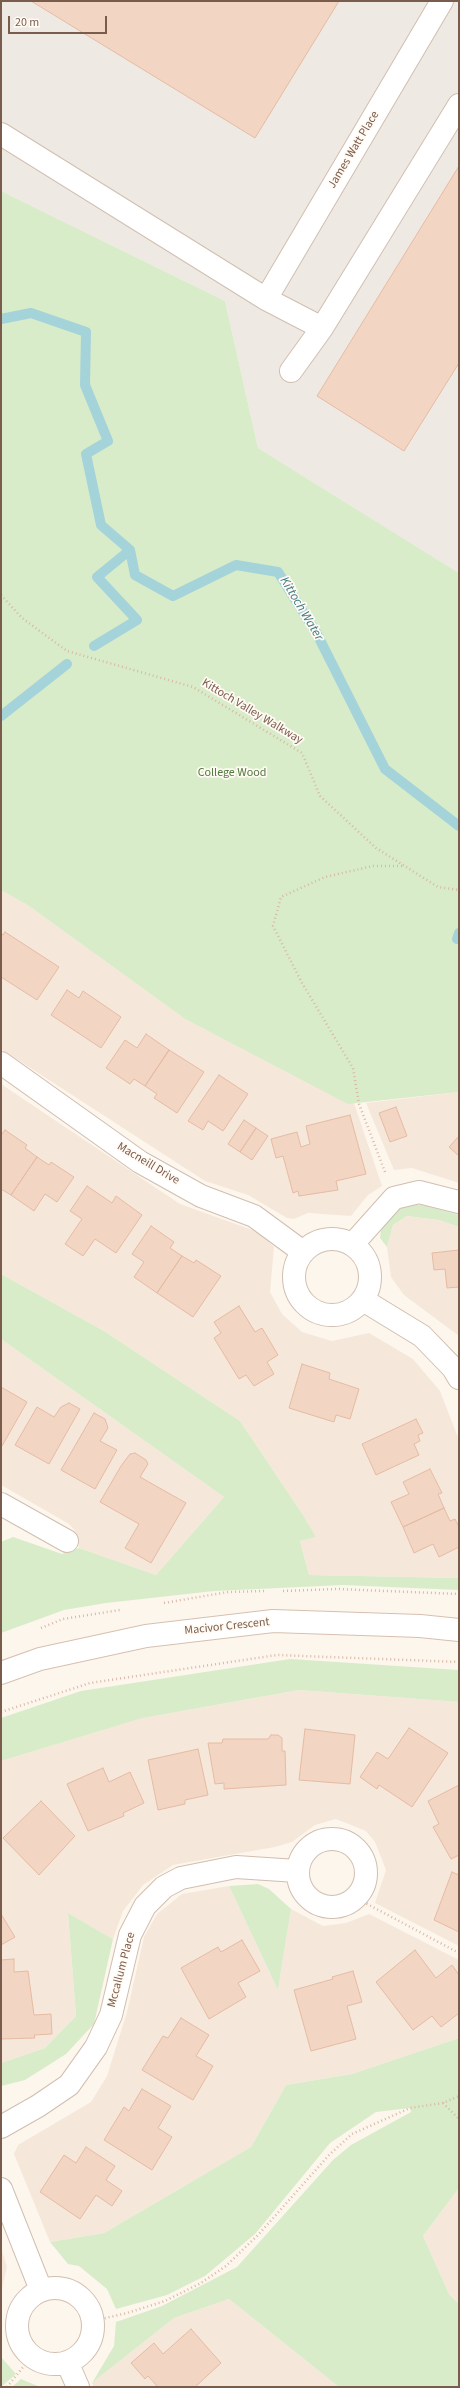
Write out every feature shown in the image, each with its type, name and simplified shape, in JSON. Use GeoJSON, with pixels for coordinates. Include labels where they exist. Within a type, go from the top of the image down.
{"type":"FeatureCollection","features":[{"type":"Feature","properties":{"kind":"street","name":"James Watt Place"},"geometry":{"type":"LineString","coordinates":[[266,298],[442,1]]}},
{"type":"Feature","properties":{"kind":"street"},"geometry":{"type":"LineString","coordinates":[[291,371],[322,328],[459,105]]}},
{"type":"Feature","properties":{"kind":"street"},"geometry":{"type":"LineString","coordinates":[[1,134],[266,298],[322,328]]}},
{"type":"Feature","properties":{"kind":"street","name":"Macneill Drive"},"geometry":{"type":"LineString","coordinates":[[1,1063],[140,1162],[201,1196],[254,1216],[303,1252]]}},
{"type":"Feature","properties":{"kind":"street"},"geometry":{"type":"LineString","coordinates":[[352,1245],[394,1198],[419,1192],[459,1202]]}},
{"type":"Feature","properties":{"kind":"street"},"geometry":{"type":"LineString","coordinates":[[327,1240],[340,1240],[352,1245],[363,1256],[369,1270],[369,1286],[363,1300],[350,1312],[332,1316],[315,1312],[301,1301],[294,1285],[295,1267],[303,1252],[314,1243],[327,1240]]}},
{"type":"Feature","properties":{"kind":"street"},"geometry":{"type":"LineString","coordinates":[[363,1300],[422,1336],[453,1368],[459,1378]]}},
{"type":"Feature","properties":{"kind":"street"},"geometry":{"type":"LineString","coordinates":[[1,1504],[66,1541]]}},
{"type":"Feature","properties":{"kind":"street","name":"Macivor Crescent"},"geometry":{"type":"LineString","coordinates":[[1,1674],[40,1659],[146,1636],[273,1621],[420,1626],[459,1630]]}},
{"type":"Feature","properties":{"kind":"street"},"geometry":{"type":"LineString","coordinates":[[330,1838],[346,1842],[359,1852],[366,1867],[365,1884],[356,1898],[341,1906],[325,1907],[310,1900],[300,1887],[297,1871],[302,1855],[314,1843],[330,1838]]}},
{"type":"Feature","properties":{"kind":"street","name":"Mccallum Place"},"geometry":{"type":"LineString","coordinates":[[1,2127],[38,2106],[69,2085],[96,2047],[111,2015],[130,1935],[145,1906],[164,1886],[181,1878],[236,1867],[297,1871]]}},
{"type":"Feature","properties":{"kind":"street"},"geometry":{"type":"LineString","coordinates":[[1,2189],[41,2290]]}},
{"type":"Feature","properties":{"kind":"street"},"geometry":{"type":"LineString","coordinates":[[54,2287],[68,2290],[80,2296],[89,2307],[94,2321],[92,2338],[82,2353],[67,2362],[56,2364],[43,2362],[32,2356],[23,2346],[18,2334],[18,2321],[21,2308],[29,2298],[41,2290],[54,2287]]}},
{"type":"Feature","properties":{"kind":"street"},"geometry":{"type":"LineString","coordinates":[[67,2362],[78,2387]]}},
{"type":"Feature","properties":{"kind":"path","name":"Kittoch Valley Walkway"},"geometry":{"type":"LineString","coordinates":[[1,595],[22,618],[67,651],[193,687],[302,753],[320,796],[376,848],[438,887],[459,890]]}},
{"type":"Feature","properties":{"kind":"path"},"geometry":{"type":"LineString","coordinates":[[394,1198],[359,1104],[353,1068],[302,983],[273,926],[281,897],[325,877],[373,866],[405,866]]}},
{"type":"Feature","properties":{"kind":"path"},"geometry":{"type":"LineString","coordinates":[[1,1712],[90,1683],[277,1655],[459,1662]]}},
{"type":"Feature","properties":{"kind":"path"},"geometry":{"type":"LineString","coordinates":[[356,1898],[459,1953]]}},
{"type":"Feature","properties":{"kind":"path"},"geometry":{"type":"LineString","coordinates":[[94,2321],[127,2313],[165,2300],[201,2282],[226,2266],[259,2234],[329,2155],[352,2134],[410,2108],[443,2104],[459,2096]]}},
{"type":"Feature","properties":{"kind":"path"},"geometry":{"type":"LineString","coordinates":[[443,2104],[459,2120]]}},
{"type":"Feature","properties":{"kind":"path"},"geometry":{"type":"LineString","coordinates":[[7,2387],[32,2356]]}},
{"type":"Feature","properties":{"kind":"shaded area"},"geometry":{"type":"Polygon","coordinates":[[[1,1],[459,1],[459,573],[258,448],[225,301],[1,191],[1,1]]]}},
{"type":"Feature","properties":{"kind":"shaded area"},"geometry":{"type":"Polygon","coordinates":[[[1,890],[29,906],[185,1019],[348,1103],[354,1103],[382,1186],[368,1195],[351,1216],[308,1213],[294,1219],[287,1218],[248,1195],[205,1181],[1,1049],[1,890]]]}},
{"type":"Feature","properties":{"kind":"shaded area"},"geometry":{"type":"Polygon","coordinates":[[[1,1084],[180,1204],[258,1232],[274,1247],[270,1292],[282,1314],[302,1332],[332,1341],[369,1333],[413,1359],[440,1391],[459,1440],[459,1578],[309,1575],[300,1541],[315,1537],[301,1512],[240,1421],[104,1331],[1,1274],[1,1084]]]}},
{"type":"Feature","properties":{"kind":"shaded area"},"geometry":{"type":"Polygon","coordinates":[[[459,1092],[459,1183],[412,1168],[394,1170],[366,1103],[459,1092]]]}},
{"type":"Feature","properties":{"kind":"shaded area"},"geometry":{"type":"Polygon","coordinates":[[[407,1216],[439,1220],[459,1227],[459,1336],[404,1295],[391,1277],[387,1247],[393,1225],[407,1216]]]}},
{"type":"Feature","properties":{"kind":"shaded area"},"geometry":{"type":"Polygon","coordinates":[[[1,1339],[224,1497],[156,1575],[79,1548],[76,1532],[69,1524],[1,1485],[1,1339]]]}},
{"type":"Feature","properties":{"kind":"shaded area"},"geometry":{"type":"Polygon","coordinates":[[[299,1690],[459,1702],[459,1946],[375,1903],[386,1870],[375,1842],[366,1831],[336,1819],[315,1825],[292,1842],[275,1847],[173,1865],[143,1885],[123,1911],[113,1939],[68,1913],[76,2016],[45,2048],[1,2063],[1,1761],[143,1718],[299,1690]]]}},
{"type":"Feature","properties":{"kind":"shaded area"},"geometry":{"type":"Polygon","coordinates":[[[229,1886],[278,1990],[291,1909],[323,1926],[346,1923],[369,1914],[459,1960],[459,2038],[352,2074],[286,2085],[251,2147],[104,2233],[50,2242],[14,2154],[18,2145],[91,2102],[107,2076],[127,2012],[144,1937],[157,1914],[182,1894],[229,1886]]]}},
{"type":"Feature","properties":{"kind":"shaded area"},"geometry":{"type":"Polygon","coordinates":[[[459,2188],[459,2304],[449,2294],[423,2236],[459,2188]]]}},
{"type":"Feature","properties":{"kind":"shaded area"},"geometry":{"type":"Polygon","coordinates":[[[1,2248],[7,2267],[1,2292],[1,2248]]]}},
{"type":"Feature","properties":{"kind":"shaded area"},"geometry":{"type":"Polygon","coordinates":[[[229,2299],[339,2387],[94,2387],[92,2383],[174,2318],[229,2299]]]}},
{"type":"Feature","properties":{"kind":"green space","name":"College Wood"},"geometry":{"type":"Polygon","coordinates":[[[1,191],[225,301],[258,448],[459,573],[459,1092],[348,1104],[185,1019],[29,906],[1,890],[1,191]]]}},
{"type":"Feature","properties":{"kind":"green space"},"geometry":{"type":"Polygon","coordinates":[[[402,1205],[423,1205],[459,1215],[459,1227],[439,1220],[407,1216],[393,1225],[387,1247],[380,1238],[381,1229],[402,1205]]]}},
{"type":"Feature","properties":{"kind":"green space"},"geometry":{"type":"Polygon","coordinates":[[[1,1274],[104,1331],[240,1421],[316,1537],[300,1541],[309,1575],[459,1578],[459,1590],[343,1585],[214,1591],[106,1603],[64,1610],[1,1633],[1,1542],[13,1537],[62,1554],[79,1548],[156,1575],[224,1497],[1,1339],[1,1274]]]}},
{"type":"Feature","properties":{"kind":"green space"},"geometry":{"type":"Polygon","coordinates":[[[290,1659],[459,1670],[459,1702],[299,1690],[143,1718],[1,1761],[1,1718],[81,1691],[290,1659]]]}},
{"type":"Feature","properties":{"kind":"green space"},"geometry":{"type":"Polygon","coordinates":[[[258,1884],[269,1889],[291,1909],[278,1990],[229,1886],[258,1884]]]}},
{"type":"Feature","properties":{"kind":"green space"},"geometry":{"type":"Polygon","coordinates":[[[68,1913],[113,1939],[94,2024],[66,2054],[25,2080],[1,2086],[1,2063],[45,2048],[76,2016],[68,1913]]]}},
{"type":"Feature","properties":{"kind":"green space"},"geometry":{"type":"Polygon","coordinates":[[[459,2038],[459,2188],[423,2236],[449,2294],[459,2304],[459,2387],[339,2387],[229,2299],[174,2318],[92,2383],[114,2346],[116,2322],[162,2306],[237,2267],[333,2160],[351,2145],[411,2112],[410,2108],[376,2112],[330,2143],[255,2234],[205,2276],[167,2295],[116,2309],[107,2289],[79,2266],[68,2264],[50,2242],[104,2233],[251,2147],[286,2085],[352,2074],[459,2038]]]}},
{"type":"Feature","properties":{"kind":"green space"},"geometry":{"type":"Polygon","coordinates":[[[1,2357],[16,2374],[1,2387],[1,2357]]]}},
{"type":"Feature","properties":{"kind":"green space"},"geometry":{"type":"Polygon","coordinates":[[[21,2379],[40,2387],[12,2387],[21,2379]]]}},
{"type":"Feature","properties":{"kind":"building"},"geometry":{"type":"Polygon","coordinates":[[[31,1],[339,1],[255,138],[31,1]]]}},
{"type":"Feature","properties":{"kind":"building"},"geometry":{"type":"Polygon","coordinates":[[[459,166],[459,363],[404,451],[317,396],[459,166]]]}},
{"type":"Feature","properties":{"kind":"building"},"geometry":{"type":"Polygon","coordinates":[[[5,932],[59,967],[37,1000],[1,977],[1,933],[3,935],[5,932]]]}},
{"type":"Feature","properties":{"kind":"building"},"geometry":{"type":"Polygon","coordinates":[[[67,990],[79,998],[83,991],[121,1017],[101,1048],[51,1015],[67,990]]]}},
{"type":"Feature","properties":{"kind":"building"},"geometry":{"type":"Polygon","coordinates":[[[146,1034],[169,1050],[145,1086],[134,1079],[130,1084],[106,1068],[125,1040],[137,1048],[146,1034]]]}},
{"type":"Feature","properties":{"kind":"building"},"geometry":{"type":"Polygon","coordinates":[[[169,1050],[204,1072],[177,1113],[154,1098],[157,1094],[145,1086],[169,1050]]]}},
{"type":"Feature","properties":{"kind":"building"},"geometry":{"type":"Polygon","coordinates":[[[219,1075],[248,1094],[223,1131],[208,1121],[203,1130],[188,1121],[219,1075]]]}},
{"type":"Feature","properties":{"kind":"building"},"geometry":{"type":"Polygon","coordinates":[[[396,1107],[407,1136],[390,1142],[379,1113],[396,1107]]]}},
{"type":"Feature","properties":{"kind":"building"},"geometry":{"type":"Polygon","coordinates":[[[350,1115],[366,1174],[336,1181],[338,1190],[299,1196],[298,1191],[293,1193],[283,1156],[276,1158],[271,1139],[297,1132],[301,1147],[310,1144],[306,1126],[350,1115]]]}},
{"type":"Feature","properties":{"kind":"building"},"geometry":{"type":"Polygon","coordinates":[[[244,1120],[256,1128],[240,1152],[228,1144],[244,1120]]]}},
{"type":"Feature","properties":{"kind":"building"},"geometry":{"type":"Polygon","coordinates":[[[256,1128],[268,1136],[252,1160],[240,1152],[256,1128]]]}},
{"type":"Feature","properties":{"kind":"building"},"geometry":{"type":"Polygon","coordinates":[[[5,1130],[27,1145],[25,1148],[37,1157],[11,1195],[1,1189],[1,1135],[5,1130]]]}},
{"type":"Feature","properties":{"kind":"building"},"geometry":{"type":"Polygon","coordinates":[[[459,1136],[459,1156],[449,1147],[459,1136]]]}},
{"type":"Feature","properties":{"kind":"building"},"geometry":{"type":"Polygon","coordinates":[[[37,1157],[49,1165],[51,1162],[74,1177],[57,1202],[45,1194],[34,1211],[11,1195],[37,1157]]]}},
{"type":"Feature","properties":{"kind":"building"},"geometry":{"type":"Polygon","coordinates":[[[87,1186],[112,1203],[116,1196],[142,1215],[116,1253],[95,1239],[83,1256],[65,1244],[82,1219],[70,1211],[87,1186]]]}},
{"type":"Feature","properties":{"kind":"building"},"geometry":{"type":"Polygon","coordinates":[[[151,1226],[174,1242],[170,1248],[182,1256],[157,1293],[134,1277],[144,1262],[132,1254],[151,1226]]]}},
{"type":"Feature","properties":{"kind":"building"},"geometry":{"type":"Polygon","coordinates":[[[459,1250],[459,1287],[447,1288],[445,1269],[434,1270],[432,1253],[459,1250]]]}},
{"type":"Feature","properties":{"kind":"building"},"geometry":{"type":"Polygon","coordinates":[[[182,1256],[194,1263],[196,1260],[221,1276],[193,1317],[157,1293],[182,1256]]]}},
{"type":"Feature","properties":{"kind":"building"},"geometry":{"type":"Polygon","coordinates":[[[239,1306],[255,1332],[262,1328],[278,1355],[267,1362],[274,1374],[254,1386],[246,1375],[239,1379],[214,1338],[221,1333],[214,1322],[239,1306]]]}},
{"type":"Feature","properties":{"kind":"building"},"geometry":{"type":"Polygon","coordinates":[[[302,1364],[330,1373],[329,1379],[359,1389],[350,1419],[336,1415],[334,1422],[289,1408],[302,1364]]]}},
{"type":"Feature","properties":{"kind":"building"},"geometry":{"type":"Polygon","coordinates":[[[1,1387],[27,1402],[2,1446],[1,1446],[1,1387]]]}},
{"type":"Feature","properties":{"kind":"building"},"geometry":{"type":"Polygon","coordinates":[[[69,1403],[80,1409],[49,1464],[15,1445],[37,1407],[54,1417],[61,1407],[69,1403]]]}},
{"type":"Feature","properties":{"kind":"building"},"geometry":{"type":"Polygon","coordinates":[[[94,1413],[105,1419],[108,1428],[100,1441],[117,1450],[95,1489],[61,1470],[94,1413]]]}},
{"type":"Feature","properties":{"kind":"building"},"geometry":{"type":"Polygon","coordinates":[[[416,1419],[423,1433],[418,1435],[420,1441],[414,1444],[419,1455],[376,1475],[362,1444],[416,1419]]]}},
{"type":"Feature","properties":{"kind":"building"},"geometry":{"type":"Polygon","coordinates":[[[135,1453],[146,1460],[148,1464],[140,1477],[186,1503],[151,1563],[125,1548],[139,1524],[100,1502],[121,1466],[130,1454],[135,1453]]]}},
{"type":"Feature","properties":{"kind":"building"},"geometry":{"type":"Polygon","coordinates":[[[430,1469],[442,1493],[438,1494],[444,1508],[403,1527],[391,1502],[409,1494],[403,1482],[430,1469]]]}},
{"type":"Feature","properties":{"kind":"building"},"geometry":{"type":"Polygon","coordinates":[[[444,1508],[450,1521],[455,1519],[459,1527],[459,1547],[439,1557],[433,1544],[414,1553],[403,1527],[444,1508]]]}},
{"type":"Feature","properties":{"kind":"building"},"geometry":{"type":"Polygon","coordinates":[[[409,1728],[448,1753],[412,1807],[379,1785],[377,1789],[360,1777],[377,1752],[388,1759],[409,1728]]]}},
{"type":"Feature","properties":{"kind":"building"},"geometry":{"type":"Polygon","coordinates":[[[305,1729],[355,1735],[350,1784],[299,1780],[305,1729]]]}},
{"type":"Feature","properties":{"kind":"building"},"geometry":{"type":"Polygon","coordinates":[[[271,1735],[278,1735],[282,1738],[282,1751],[285,1751],[286,1785],[224,1789],[224,1783],[215,1784],[208,1743],[222,1743],[223,1739],[268,1739],[271,1735]]]}},
{"type":"Feature","properties":{"kind":"building"},"geometry":{"type":"Polygon","coordinates":[[[198,1749],[208,1795],[185,1800],[185,1804],[158,1810],[148,1760],[198,1749]]]}},
{"type":"Feature","properties":{"kind":"building"},"geometry":{"type":"Polygon","coordinates":[[[103,1768],[109,1782],[130,1772],[144,1803],[123,1813],[124,1816],[88,1831],[67,1784],[103,1768]]]}},
{"type":"Feature","properties":{"kind":"building"},"geometry":{"type":"Polygon","coordinates":[[[459,1785],[459,1855],[451,1859],[433,1827],[439,1824],[428,1801],[459,1785]]]}},
{"type":"Feature","properties":{"kind":"building"},"geometry":{"type":"Polygon","coordinates":[[[41,1801],[75,1836],[39,1875],[3,1838],[41,1801]]]}},
{"type":"Feature","properties":{"kind":"building"},"geometry":{"type":"Polygon","coordinates":[[[452,1872],[459,1875],[459,1932],[434,1920],[452,1872]]]}},
{"type":"Feature","properties":{"kind":"building"},"geometry":{"type":"Polygon","coordinates":[[[1,1914],[15,1937],[1,1945],[1,1914]]]}},
{"type":"Feature","properties":{"kind":"building"},"geometry":{"type":"Polygon","coordinates":[[[242,1940],[260,1971],[238,1983],[246,1997],[209,2019],[181,1968],[218,1947],[221,1952],[242,1940]]]}},
{"type":"Feature","properties":{"kind":"building"},"geometry":{"type":"Polygon","coordinates":[[[415,1950],[436,1978],[452,1965],[459,1975],[459,2013],[441,2027],[432,2016],[413,2030],[376,1982],[415,1950]]]}},
{"type":"Feature","properties":{"kind":"building"},"geometry":{"type":"Polygon","coordinates":[[[14,1959],[14,1972],[28,1971],[34,2015],[51,2014],[52,2034],[34,2035],[35,2038],[1,2039],[1,1960],[14,1959]]]}},
{"type":"Feature","properties":{"kind":"building"},"geometry":{"type":"Polygon","coordinates":[[[353,1971],[362,2002],[347,2006],[356,2039],[311,2051],[294,1990],[333,1979],[332,1977],[353,1971]]]}},
{"type":"Feature","properties":{"kind":"building"},"geometry":{"type":"Polygon","coordinates":[[[181,2018],[209,2035],[196,2056],[213,2066],[193,2100],[142,2070],[163,2036],[168,2038],[181,2018]]]}},
{"type":"Feature","properties":{"kind":"building"},"geometry":{"type":"Polygon","coordinates":[[[142,2089],[171,2106],[158,2128],[172,2137],[152,2170],[104,2140],[124,2107],[129,2111],[142,2089]]]}},
{"type":"Feature","properties":{"kind":"building"},"geometry":{"type":"Polygon","coordinates":[[[86,2147],[115,2166],[106,2180],[122,2191],[112,2206],[96,2195],[80,2219],[40,2192],[64,2155],[76,2163],[86,2147]]]}},
{"type":"Feature","properties":{"kind":"building"},"geometry":{"type":"Polygon","coordinates":[[[191,2329],[221,2363],[195,2387],[158,2387],[148,2376],[145,2379],[131,2363],[154,2343],[163,2354],[191,2329]]]}},
{"type":"Feature","properties":{"kind":"waterway","name":"Kittoch Water"},"geometry":{"type":"LineString","coordinates":[[1,319],[31,313],[86,332],[85,385],[108,441],[86,454],[101,525],[130,550],[135,575],[173,596],[236,565],[278,572],[317,634],[385,769],[459,826]]}},
{"type":"Feature","properties":{"kind":"waterway"},"geometry":{"type":"LineString","coordinates":[[94,646],[137,620],[97,577],[130,550]]}},
{"type":"Feature","properties":{"kind":"waterway"},"geometry":{"type":"LineString","coordinates":[[1,716],[67,664]]}},
{"type":"Feature","properties":{"kind":"waterway"},"geometry":{"type":"LineString","coordinates":[[457,939],[459,933]]}}]}
